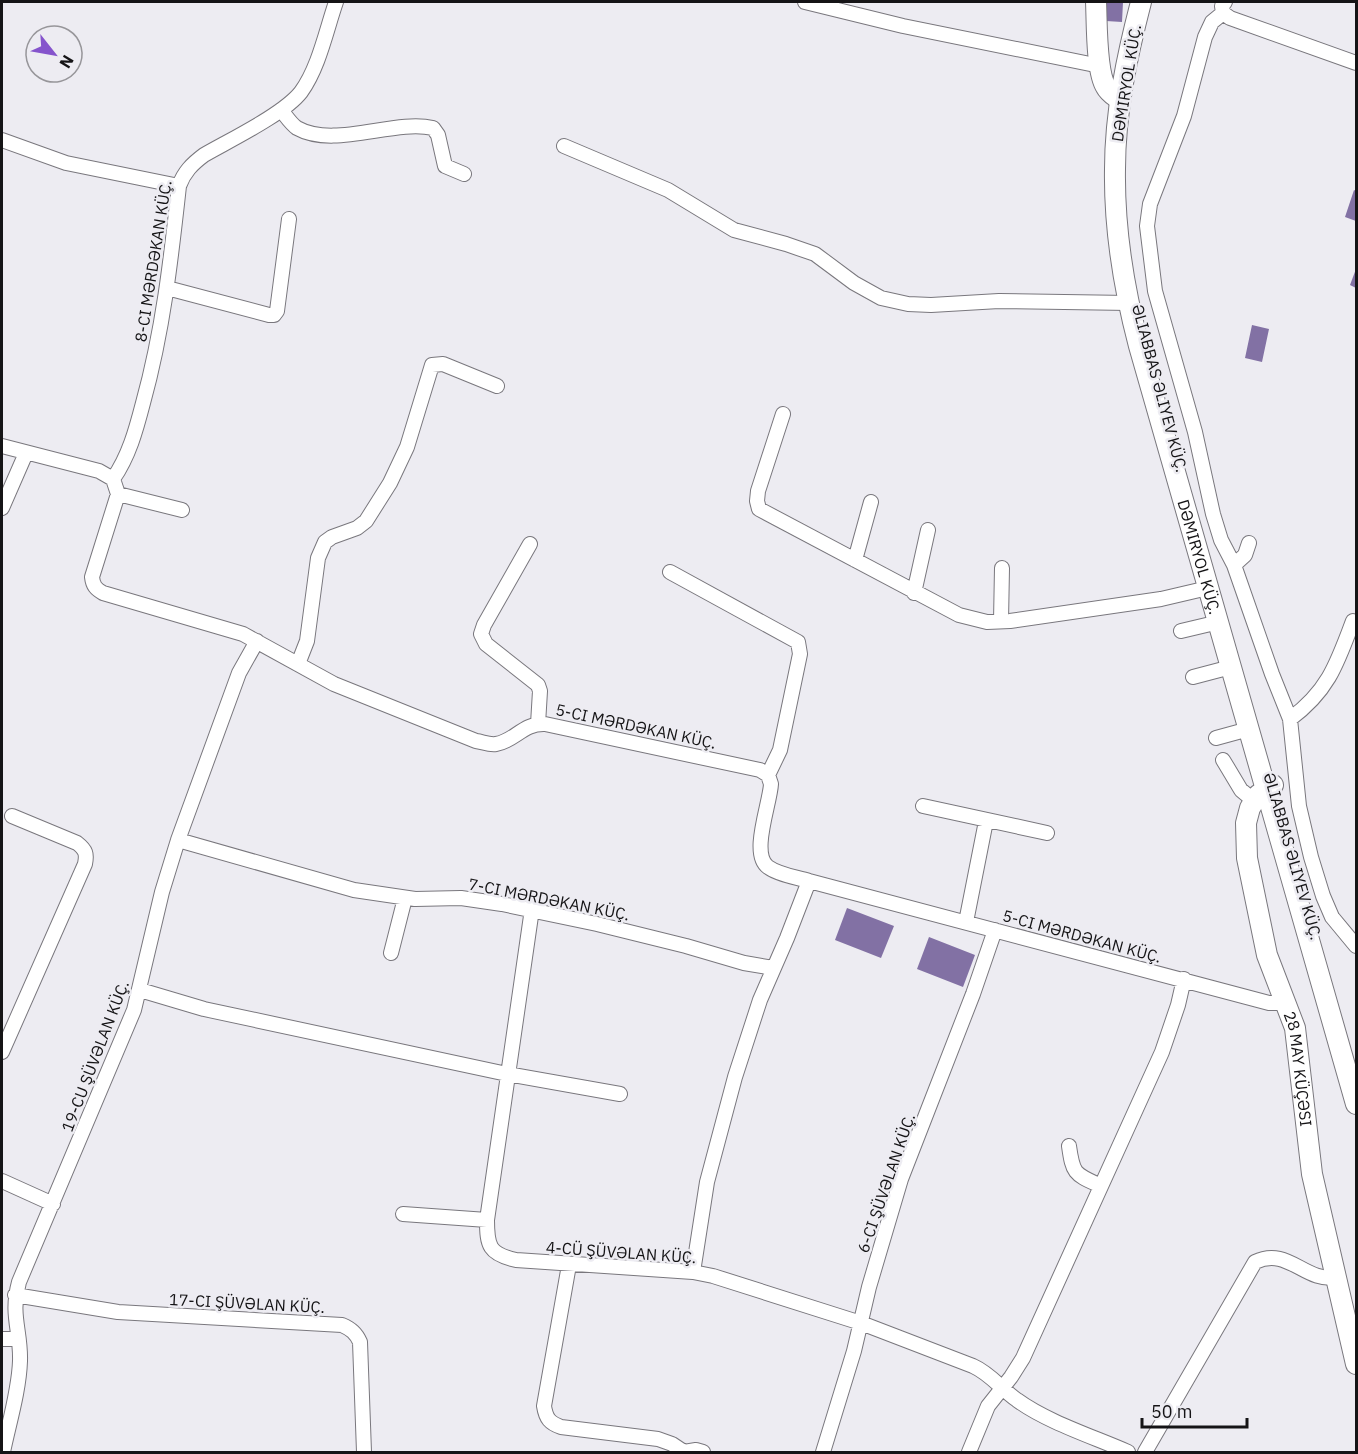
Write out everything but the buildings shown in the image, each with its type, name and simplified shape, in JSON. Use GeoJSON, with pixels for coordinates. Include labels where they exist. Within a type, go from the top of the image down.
{"type":"FeatureCollection","features":[{"type":"Feature","properties":{"kind":"main road"},"geometry":{"type":"LineString","coordinates":[[1096,2],[1100,66],[1104,84],[1107,90],[1120,100]]}},
{"type":"Feature","properties":{"kind":"main road","name":"DƏMIRYOL KÜÇ."},"geometry":{"type":"LineString","coordinates":[[1141,2],[1120,100],[1114,169],[1120,252],[1129,303],[1139,346],[1249,729],[1264,792],[1356,1104]]}},
{"type":"Feature","properties":{"kind":"main road","name":"ƏLIABBAS ƏLIYEV KÜÇ."},"geometry":{"type":"LineString","coordinates":[[1149,2],[1132,76],[1124,140],[1124,205],[1134,291],[1140,322],[1264,792],[1356,1078]]}},
{"type":"Feature","properties":{"kind":"main road","name":"28 MAY KÜÇƏSI"},"geometry":{"type":"LineString","coordinates":[[1264,792],[1246,823],[1247,858],[1267,955],[1296,1036],[1308,1152],[1356,1364]]}},
{"type":"Feature","properties":{"kind":"street","name":"8-CI MƏRDƏKAN KÜÇ."},"geometry":{"type":"LineString","coordinates":[[113,479],[129,450],[154,357],[167,288],[179,186],[189,167],[204,155],[292,102],[305,86],[316,61],[336,2]]}},
{"type":"Feature","properties":{"kind":"street"},"geometry":{"type":"LineString","coordinates":[[805,2],[914,29],[1100,66]]}},
{"type":"Feature","properties":{"kind":"street"},"geometry":{"type":"LineString","coordinates":[[1224,7],[1241,23],[1356,63]]}},
{"type":"Feature","properties":{"kind":"street","name":"DƏMIRYOL KÜÇ."},"geometry":{"type":"LineString","coordinates":[[1224,7],[1204,37],[1182,122],[1150,204],[1147,226],[1158,307],[1192,421],[1221,540],[1234,565],[1290,719],[1299,806],[1323,896],[1332,917],[1356,946]]}},
{"type":"Feature","properties":{"kind":"street"},"geometry":{"type":"LineString","coordinates":[[281,110],[297,128],[331,135],[351,135],[419,127],[433,128],[438,135],[445,166],[464,174]]}},
{"type":"Feature","properties":{"kind":"street"},"geometry":{"type":"LineString","coordinates":[[2,140],[66,163],[179,186]]}},
{"type":"Feature","properties":{"kind":"street"},"geometry":{"type":"LineString","coordinates":[[564,146],[668,190],[734,230],[815,254],[855,283],[881,298],[908,304],[931,305],[999,301],[1129,303]]}},
{"type":"Feature","properties":{"kind":"street"},"geometry":{"type":"LineString","coordinates":[[167,288],[274,315],[277,310],[282,258],[289,219]]}},
{"type":"Feature","properties":{"kind":"street"},"geometry":{"type":"LineString","coordinates":[[298,664],[307,641],[321,549],[332,537],[357,528],[366,521],[378,503],[407,447],[425,381],[432,365],[443,364],[497,386]]}},
{"type":"Feature","properties":{"kind":"street"},"geometry":{"type":"LineString","coordinates":[[783,414],[758,491],[759,508],[914,593],[959,615],[987,622],[1001,621],[1161,599],[1208,588]]}},
{"type":"Feature","properties":{"kind":"street"},"geometry":{"type":"LineString","coordinates":[[2,446],[99,471],[113,479],[118,494],[182,510]]}},
{"type":"Feature","properties":{"kind":"street"},"geometry":{"type":"LineString","coordinates":[[2,508],[26,453]]}},
{"type":"Feature","properties":{"kind":"street","name":"5-CI MƏRDƏKAN KÜÇ."},"geometry":{"type":"LineString","coordinates":[[118,494],[92,577],[97,590],[114,597],[228,629],[257,641],[357,694],[482,742],[495,744],[524,728],[538,724],[756,769],[771,779],[771,791],[760,844],[760,856],[763,863],[770,868],[1269,1003],[1285,1003]]}},
{"type":"Feature","properties":{"kind":"street"},"geometry":{"type":"LineString","coordinates":[[855,560],[871,502]]}},
{"type":"Feature","properties":{"kind":"street"},"geometry":{"type":"LineString","coordinates":[[914,593],[928,530]]}},
{"type":"Feature","properties":{"kind":"street"},"geometry":{"type":"LineString","coordinates":[[1234,565],[1245,555],[1249,543]]}},
{"type":"Feature","properties":{"kind":"street"},"geometry":{"type":"LineString","coordinates":[[530,544],[484,625],[482,634],[486,644],[538,686],[540,691],[538,724]]}},
{"type":"Feature","properties":{"kind":"street"},"geometry":{"type":"LineString","coordinates":[[1001,621],[1002,568]]}},
{"type":"Feature","properties":{"kind":"street"},"geometry":{"type":"LineString","coordinates":[[670,572],[798,642],[800,654],[780,750],[768,775]]}},
{"type":"Feature","properties":{"kind":"street"},"geometry":{"type":"LineString","coordinates":[[1290,719],[1311,702],[1323,688],[1335,669],[1353,621]]}},
{"type":"Feature","properties":{"kind":"street"},"geometry":{"type":"LineString","coordinates":[[1181,631],[1218,622]]}},
{"type":"Feature","properties":{"kind":"street","name":"19-CU ŞÜVƏLAN KÜÇ."},"geometry":{"type":"LineString","coordinates":[[3,1452],[20,1368],[14,1315],[15,1294],[21,1275],[121,1043],[140,990],[157,910],[178,840],[239,673],[257,641]]}},
{"type":"Feature","properties":{"kind":"street"},"geometry":{"type":"LineString","coordinates":[[1193,677],[1231,667]]}},
{"type":"Feature","properties":{"kind":"street"},"geometry":{"type":"LineString","coordinates":[[1216,738],[1249,729]]}},
{"type":"Feature","properties":{"kind":"street"},"geometry":{"type":"LineString","coordinates":[[1223,760],[1241,790],[1264,792]]}},
{"type":"Feature","properties":{"kind":"street"},"geometry":{"type":"LineString","coordinates":[[922,806],[1047,833]]}},
{"type":"Feature","properties":{"kind":"street"},"geometry":{"type":"LineString","coordinates":[[2,1052],[85,864],[86,856],[85,849],[77,843],[12,816]]}},
{"type":"Feature","properties":{"kind":"street"},"geometry":{"type":"LineString","coordinates":[[966,922],[986,821]]}},
{"type":"Feature","properties":{"kind":"street","name":"7-CI MƏRDƏKAN KÜÇ."},"geometry":{"type":"LineString","coordinates":[[178,840],[354,890],[405,898],[473,899],[532,909],[773,968]]}},
{"type":"Feature","properties":{"kind":"street"},"geometry":{"type":"LineString","coordinates":[[693,1272],[707,1182],[717,1142],[749,1034],[809,880]]}},
{"type":"Feature","properties":{"kind":"street"},"geometry":{"type":"LineString","coordinates":[[391,953],[405,898]]}},
{"type":"Feature","properties":{"kind":"street","name":"4-CÜ ŞÜVƏLAN KÜÇ."},"geometry":{"type":"LineString","coordinates":[[532,909],[487,1220],[487,1239],[490,1248],[496,1254],[516,1260],[569,1265],[693,1272],[861,1323],[985,1371],[1017,1401],[1038,1413],[1128,1452]]}},
{"type":"Feature","properties":{"kind":"street"},"geometry":{"type":"LineString","coordinates":[[823,1452],[854,1351],[869,1287],[901,1179],[974,994],[995,930]]}},
{"type":"Feature","properties":{"kind":"street"},"geometry":{"type":"LineString","coordinates":[[969,1452],[988,1406],[1023,1358],[1172,1026],[1184,979]]}},
{"type":"Feature","properties":{"kind":"street"},"geometry":{"type":"LineString","coordinates":[[140,990],[204,1009],[507,1074],[620,1094]]}},
{"type":"Feature","properties":{"kind":"street"},"geometry":{"type":"LineString","coordinates":[[1070,1146],[1072,1166],[1077,1173],[1101,1186]]}},
{"type":"Feature","properties":{"kind":"street"},"geometry":{"type":"LineString","coordinates":[[2,1182],[53,1204]]}},
{"type":"Feature","properties":{"kind":"street"},"geometry":{"type":"LineString","coordinates":[[403,1214],[487,1220]]}},
{"type":"Feature","properties":{"kind":"street"},"geometry":{"type":"LineString","coordinates":[[1145,1452],[1255,1262],[1272,1257],[1322,1278],[1336,1277]]}},
{"type":"Feature","properties":{"kind":"street"},"geometry":{"type":"LineString","coordinates":[[569,1265],[544,1406],[546,1416],[552,1424],[561,1427],[658,1439],[684,1452],[696,1450],[703,1452]]}},
{"type":"Feature","properties":{"kind":"street","name":"17-CI ŞÜVƏLAN KÜÇ."},"geometry":{"type":"LineString","coordinates":[[15,1294],[118,1312],[342,1325],[351,1329],[360,1342],[364,1452]]}},
{"type":"Feature","properties":{"kind":"street"},"geometry":{"type":"LineString","coordinates":[[2,1339],[18,1339]]}}]}
